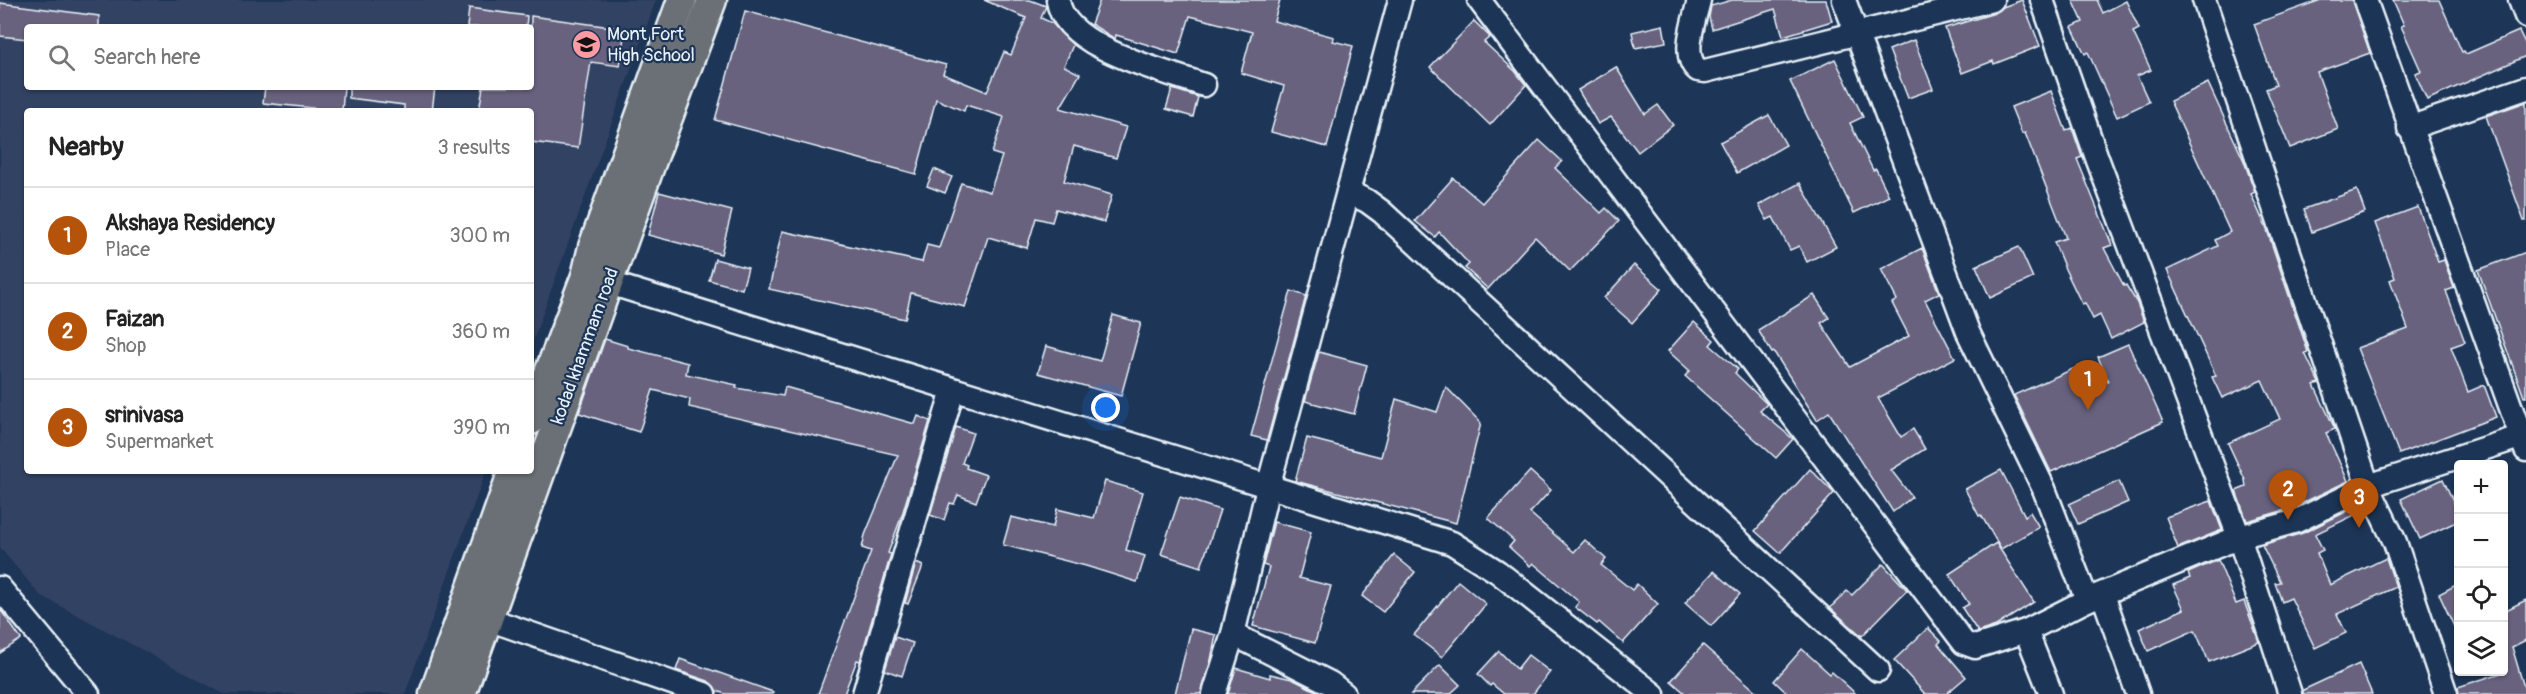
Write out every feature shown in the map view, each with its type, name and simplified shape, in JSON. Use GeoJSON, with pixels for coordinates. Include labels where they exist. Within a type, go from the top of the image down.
{"type":"FeatureCollection","features":[{"type":"Feature","properties":{"kind":"main road","name":"kodad khammam road"},"geometry":{"type":"LineString","coordinates":[[461,694],[488,620],[597,280],[593,247],[682,0]]}},
{"type":"Feature","properties":{"kind":"main road","name":"kodad khammam road"},"geometry":{"type":"LineString","coordinates":[[534,414],[597,280],[712,0]]}},
{"type":"Feature","properties":{"kind":"main road"},"geometry":{"type":"LineString","coordinates":[[434,694],[512,474]]}},
{"type":"Feature","properties":{"kind":"street"},"geometry":{"type":"LineString","coordinates":[[1058,0],[1059,9],[1067,22],[1084,39],[1109,51],[1204,85]]}},
{"type":"Feature","properties":{"kind":"street"},"geometry":{"type":"LineString","coordinates":[[1214,694],[1233,634],[1268,487],[1400,0]]}},
{"type":"Feature","properties":{"kind":"street"},"geometry":{"type":"LineString","coordinates":[[1479,0],[1964,643],[1975,647],[2026,631],[2095,597],[2239,537],[2296,521],[2368,486],[2524,441],[2409,128],[2365,0]]}},
{"type":"Feature","properties":{"kind":"street"},"geometry":{"type":"LineString","coordinates":[[1700,0],[1689,48],[1690,60],[1698,70],[1705,71],[1992,0]]}},
{"type":"Feature","properties":{"kind":"street"},"geometry":{"type":"LineString","coordinates":[[1844,0],[1968,332],[2095,597],[2138,694]]}},
{"type":"Feature","properties":{"kind":"street"},"geometry":{"type":"LineString","coordinates":[[2042,0],[2101,169],[2239,537],[2290,694]]}},
{"type":"Feature","properties":{"kind":"street"},"geometry":{"type":"LineString","coordinates":[[2204,0],[2368,486],[2395,542],[2446,694]]}},
{"type":"Feature","properties":{"kind":"street"},"geometry":{"type":"LineString","coordinates":[[2520,0],[2526,16]]}},
{"type":"Feature","properties":{"kind":"street"},"geometry":{"type":"LineString","coordinates":[[2409,128],[2526,88]]}},
{"type":"Feature","properties":{"kind":"street"},"geometry":{"type":"LineString","coordinates":[[1347,192],[1367,201],[1390,220],[1878,670]]}},
{"type":"Feature","properties":{"kind":"street"},"geometry":{"type":"LineString","coordinates":[[597,280],[1452,543],[1498,572],[1653,694]]}},
{"type":"Feature","properties":{"kind":"street"},"geometry":{"type":"LineString","coordinates":[[864,694],[953,390]]}},
{"type":"Feature","properties":{"kind":"street"},"geometry":{"type":"LineString","coordinates":[[0,588],[88,694]]}},
{"type":"Feature","properties":{"kind":"street"},"geometry":{"type":"LineString","coordinates":[[488,620],[704,694]]}},
{"type":"Feature","properties":{"kind":"street"},"geometry":{"type":"LineString","coordinates":[[2026,631],[2051,694]]}},
{"type":"Feature","properties":{"kind":"street"},"geometry":{"type":"LineString","coordinates":[[1233,634],[1329,683],[1344,694]]}},
{"type":"Feature","properties":{"kind":"shaded area"},"geometry":{"type":"Polygon","coordinates":[[[0,0],[656,0],[534,338],[534,108],[24,108],[24,474],[485,474],[405,694],[224,694],[40,595],[0,548],[0,0]]]}},
{"type":"Feature","properties":{"kind":"building"},"geometry":{"type":"Polygon","coordinates":[[[984,0],[1030,0],[1046,6],[1041,18],[1052,23],[1073,45],[1064,66],[1080,74],[1060,108],[1126,127],[1116,158],[1074,146],[1064,181],[1112,195],[1104,222],[1056,209],[1052,222],[1036,218],[1027,248],[988,237],[965,307],[911,293],[905,319],[769,289],[782,231],[922,262],[927,245],[939,248],[961,183],[990,192],[1002,156],[992,153],[1004,117],[966,105],[964,111],[936,99],[916,174],[715,120],[745,11],[946,65],[943,74],[987,92],[1004,52],[1011,55],[1026,18],[984,0]]]}},
{"type":"Feature","properties":{"kind":"building"},"geometry":{"type":"Polygon","coordinates":[[[1100,0],[1280,0],[1274,21],[1334,37],[1333,41],[1353,46],[1327,147],[1271,132],[1284,86],[1241,73],[1252,32],[1190,16],[1178,54],[1116,35],[1115,39],[1091,24],[1100,0]]]}},
{"type":"Feature","properties":{"kind":"building"},"geometry":{"type":"Polygon","coordinates":[[[1732,0],[1826,0],[1832,21],[1783,36],[1775,9],[1712,29],[1709,17],[1711,6],[1732,0]]]}},
{"type":"Feature","properties":{"kind":"building"},"geometry":{"type":"Polygon","coordinates":[[[2022,0],[2040,46],[1994,64],[1993,61],[1962,73],[1945,28],[1995,13],[2003,7],[2022,0]]]}},
{"type":"Feature","properties":{"kind":"building"},"geometry":{"type":"Polygon","coordinates":[[[2073,0],[2097,0],[2103,13],[2126,1],[2139,29],[2133,32],[2151,70],[2137,76],[2149,102],[2117,117],[2088,52],[2085,54],[2072,27],[2083,22],[2073,0]]]}},
{"type":"Feature","properties":{"kind":"building"},"geometry":{"type":"Polygon","coordinates":[[[2321,0],[2352,0],[2370,53],[2317,72],[2338,129],[2290,148],[2266,89],[2276,85],[2254,24],[2321,0]]]}},
{"type":"Feature","properties":{"kind":"building"},"geometry":{"type":"Polygon","coordinates":[[[2393,0],[2439,0],[2462,52],[2466,54],[2519,31],[2526,45],[2526,56],[2427,100],[2415,73],[2421,71],[2401,26],[2404,25],[2393,0]]]}},
{"type":"Feature","properties":{"kind":"building"},"geometry":{"type":"Polygon","coordinates":[[[0,3],[99,16],[99,24],[24,24],[24,39],[0,36],[0,3]]]}},
{"type":"Feature","properties":{"kind":"building"},"geometry":{"type":"Polygon","coordinates":[[[469,8],[527,16],[526,24],[467,24],[469,8]]]}},
{"type":"Feature","properties":{"kind":"building"},"geometry":{"type":"Polygon","coordinates":[[[531,16],[625,29],[620,66],[591,62],[578,148],[534,142],[534,108],[480,108],[482,90],[534,90],[534,24],[531,24],[531,16]]]}},
{"type":"Feature","properties":{"kind":"building"},"geometry":{"type":"Polygon","coordinates":[[[1474,21],[1490,37],[1484,42],[1515,71],[1526,85],[1490,125],[1430,67],[1474,21]]]}},
{"type":"Feature","properties":{"kind":"building"},"geometry":{"type":"Polygon","coordinates":[[[1663,25],[1666,42],[1635,48],[1632,32],[1663,25]]]}},
{"type":"Feature","properties":{"kind":"building"},"geometry":{"type":"Polygon","coordinates":[[[1914,40],[1933,89],[1908,98],[1889,50],[1914,40]]]}},
{"type":"Feature","properties":{"kind":"building"},"geometry":{"type":"Polygon","coordinates":[[[1835,59],[1863,117],[1850,123],[1873,170],[1876,169],[1889,196],[1854,213],[1790,81],[1835,59]]]}},
{"type":"Feature","properties":{"kind":"building"},"geometry":{"type":"Polygon","coordinates":[[[1616,67],[1645,114],[1658,105],[1673,125],[1638,152],[1611,117],[1598,124],[1578,90],[1616,67]]]}},
{"type":"Feature","properties":{"kind":"building"},"geometry":{"type":"Polygon","coordinates":[[[2208,83],[2244,161],[2255,192],[2251,194],[2267,230],[2308,352],[2305,353],[2319,383],[2314,385],[2335,429],[2326,433],[2348,481],[2292,508],[2247,521],[2236,491],[2246,487],[2245,480],[2228,443],[2280,419],[2262,380],[2222,398],[2212,377],[2216,376],[2167,270],[2218,246],[2215,240],[2230,232],[2170,101],[2208,83]]]}},
{"type":"Feature","properties":{"kind":"building"},"geometry":{"type":"Polygon","coordinates":[[[1172,89],[1198,97],[1193,117],[1166,109],[1172,89]]]}},
{"type":"Feature","properties":{"kind":"building"},"geometry":{"type":"Polygon","coordinates":[[[265,90],[344,90],[342,108],[312,108],[263,103],[265,90]]]}},
{"type":"Feature","properties":{"kind":"building"},"geometry":{"type":"Polygon","coordinates":[[[349,90],[435,90],[432,108],[404,108],[404,105],[349,98],[349,90]]]}},
{"type":"Feature","properties":{"kind":"building"},"geometry":{"type":"Polygon","coordinates":[[[2051,91],[2066,131],[2072,128],[2082,157],[2077,159],[2112,245],[2104,248],[2124,286],[2126,285],[2137,303],[2144,322],[2111,339],[2100,315],[2093,319],[2085,303],[2082,304],[2065,269],[2054,242],[2066,238],[2025,133],[2022,134],[2011,107],[2051,91]]]}},
{"type":"Feature","properties":{"kind":"building"},"geometry":{"type":"Polygon","coordinates":[[[2526,102],[2526,221],[2524,221],[2486,116],[2526,102]]]}},
{"type":"Feature","properties":{"kind":"building"},"geometry":{"type":"Polygon","coordinates":[[[1769,115],[1786,145],[1737,173],[1720,142],[1769,115]]]}},
{"type":"Feature","properties":{"kind":"building"},"geometry":{"type":"Polygon","coordinates":[[[1539,140],[1562,161],[1555,168],[1601,213],[1606,208],[1619,221],[1570,271],[1535,237],[1488,289],[1465,268],[1469,264],[1439,232],[1435,237],[1415,221],[1453,178],[1482,203],[1539,140]]]}},
{"type":"Feature","properties":{"kind":"building"},"geometry":{"type":"Polygon","coordinates":[[[934,169],[952,177],[945,193],[927,186],[934,169]]]}},
{"type":"Feature","properties":{"kind":"building"},"geometry":{"type":"Polygon","coordinates":[[[1800,183],[1836,247],[1807,262],[1799,246],[1790,250],[1773,217],[1767,220],[1759,205],[1800,183]]]}},
{"type":"Feature","properties":{"kind":"building"},"geometry":{"type":"Polygon","coordinates":[[[2357,190],[2365,212],[2312,232],[2304,209],[2357,190]]]}},
{"type":"Feature","properties":{"kind":"building"},"geometry":{"type":"Polygon","coordinates":[[[659,192],[732,211],[721,254],[648,235],[659,192]]]}},
{"type":"Feature","properties":{"kind":"building"},"geometry":{"type":"Polygon","coordinates":[[[2418,207],[2438,262],[2444,260],[2454,288],[2446,291],[2465,342],[2451,347],[2468,392],[2484,385],[2496,417],[2399,454],[2357,348],[2408,329],[2390,280],[2395,278],[2375,223],[2418,207]]]}},
{"type":"Feature","properties":{"kind":"building"},"geometry":{"type":"Polygon","coordinates":[[[2019,247],[2033,278],[1990,298],[1976,266],[2019,247]]]}},
{"type":"Feature","properties":{"kind":"building"},"geometry":{"type":"Polygon","coordinates":[[[1922,248],[1939,293],[1925,300],[1955,358],[1878,398],[1901,437],[1913,429],[1925,449],[1891,470],[1912,497],[1893,512],[1829,412],[1817,420],[1758,330],[1814,295],[1829,318],[1821,323],[1850,367],[1909,336],[1892,303],[1897,300],[1881,269],[1922,248]]]}},
{"type":"Feature","properties":{"kind":"building"},"geometry":{"type":"Polygon","coordinates":[[[2526,252],[2526,397],[2524,397],[2478,270],[2526,252]]]}},
{"type":"Feature","properties":{"kind":"building"},"geometry":{"type":"Polygon","coordinates":[[[715,259],[748,268],[742,289],[709,280],[715,259]]]}},
{"type":"Feature","properties":{"kind":"building"},"geometry":{"type":"Polygon","coordinates":[[[1634,265],[1662,289],[1632,323],[1604,298],[1634,265]]]}},
{"type":"Feature","properties":{"kind":"building"},"geometry":{"type":"Polygon","coordinates":[[[1291,291],[1306,296],[1267,440],[1251,436],[1291,291]]]}},
{"type":"Feature","properties":{"kind":"building"},"geometry":{"type":"Polygon","coordinates":[[[1113,315],[1141,323],[1121,396],[1038,373],[1046,346],[1100,361],[1113,315]]]}},
{"type":"Feature","properties":{"kind":"building"},"geometry":{"type":"Polygon","coordinates":[[[1694,322],[1714,340],[1710,345],[1738,369],[1735,373],[1767,404],[1760,411],[1793,439],[1776,458],[1685,376],[1690,371],[1668,351],[1694,322]]]}},
{"type":"Feature","properties":{"kind":"building"},"geometry":{"type":"Polygon","coordinates":[[[605,339],[628,346],[628,348],[688,363],[686,374],[737,385],[736,388],[783,396],[785,387],[915,424],[918,416],[930,421],[902,515],[888,553],[891,554],[860,661],[857,660],[844,694],[818,694],[871,551],[862,548],[865,535],[898,455],[689,407],[690,399],[653,390],[639,432],[579,413],[605,339]]]}},
{"type":"Feature","properties":{"kind":"building"},"geometry":{"type":"Polygon","coordinates":[[[2128,344],[2163,422],[2051,472],[2014,395],[2073,369],[2083,391],[2108,381],[2098,357],[2128,344]]]}},
{"type":"Feature","properties":{"kind":"building"},"geometry":{"type":"Polygon","coordinates":[[[1319,352],[1367,365],[1354,414],[1305,401],[1319,352]]]}},
{"type":"Feature","properties":{"kind":"building"},"geometry":{"type":"Polygon","coordinates":[[[1446,387],[1481,423],[1456,523],[1295,481],[1307,438],[1381,457],[1396,399],[1437,412],[1446,387]]]}},
{"type":"Feature","properties":{"kind":"building"},"geometry":{"type":"Polygon","coordinates":[[[956,427],[973,433],[962,463],[967,465],[966,468],[986,475],[976,502],[958,495],[954,504],[950,503],[944,520],[930,515],[956,427]]]}},
{"type":"Feature","properties":{"kind":"building"},"geometry":{"type":"Polygon","coordinates":[[[1810,469],[1834,493],[1780,553],[1755,531],[1810,469]]]}},
{"type":"Feature","properties":{"kind":"building"},"geometry":{"type":"Polygon","coordinates":[[[2001,470],[2025,516],[2030,512],[2039,527],[2001,549],[1981,515],[1979,516],[1965,489],[2001,470]]]}},
{"type":"Feature","properties":{"kind":"building"},"geometry":{"type":"Polygon","coordinates":[[[1530,471],[1551,490],[1530,513],[1574,552],[1585,540],[1606,559],[1601,565],[1632,590],[1637,584],[1658,604],[1623,643],[1599,622],[1597,624],[1575,607],[1579,602],[1533,563],[1530,566],[1509,547],[1514,541],[1488,518],[1530,471]]]}},
{"type":"Feature","properties":{"kind":"building"},"geometry":{"type":"Polygon","coordinates":[[[2443,479],[2454,503],[2454,523],[2420,539],[2401,499],[2443,479]]]}},
{"type":"Feature","properties":{"kind":"building"},"geometry":{"type":"Polygon","coordinates":[[[1105,481],[1143,492],[1126,550],[1145,556],[1137,582],[1086,566],[1003,545],[1011,517],[1053,527],[1057,509],[1094,518],[1105,481]]]}},
{"type":"Feature","properties":{"kind":"building"},"geometry":{"type":"Polygon","coordinates":[[[2119,481],[2128,502],[2078,524],[2069,504],[2119,481]]]}},
{"type":"Feature","properties":{"kind":"building"},"geometry":{"type":"Polygon","coordinates":[[[1180,497],[1220,510],[1201,567],[1161,554],[1180,497]]]}},
{"type":"Feature","properties":{"kind":"building"},"geometry":{"type":"Polygon","coordinates":[[[2211,501],[2222,530],[2178,548],[2166,517],[2211,501]]]}},
{"type":"Feature","properties":{"kind":"building"},"geometry":{"type":"Polygon","coordinates":[[[2360,505],[2363,511],[2315,534],[2323,550],[2317,553],[2330,585],[2386,558],[2396,587],[2337,614],[2346,633],[2315,648],[2291,598],[2282,602],[2275,583],[2280,582],[2262,545],[2303,533],[2360,505]]]}},
{"type":"Feature","properties":{"kind":"building"},"geometry":{"type":"Polygon","coordinates":[[[1274,522],[1311,532],[1299,578],[1331,586],[1315,643],[1253,626],[1269,567],[1263,565],[1274,522]]]}},
{"type":"Feature","properties":{"kind":"building"},"geometry":{"type":"Polygon","coordinates":[[[1996,543],[2034,602],[1996,626],[1978,632],[1962,608],[1969,604],[1949,574],[1996,543]]]}},
{"type":"Feature","properties":{"kind":"building"},"geometry":{"type":"Polygon","coordinates":[[[1394,555],[1415,572],[1383,612],[1362,596],[1394,555]]]}},
{"type":"Feature","properties":{"kind":"building"},"geometry":{"type":"Polygon","coordinates":[[[2218,560],[2236,604],[2244,601],[2259,642],[2209,662],[2195,630],[2148,651],[2139,629],[2184,609],[2173,585],[2190,578],[2188,573],[2218,560]]]}},
{"type":"Feature","properties":{"kind":"building"},"geometry":{"type":"Polygon","coordinates":[[[916,563],[923,566],[908,604],[905,603],[916,563]]]}},
{"type":"Feature","properties":{"kind":"building"},"geometry":{"type":"Polygon","coordinates":[[[1883,564],[1907,590],[1862,636],[1830,608],[1847,591],[1852,595],[1883,564]]]}},
{"type":"Feature","properties":{"kind":"building"},"geometry":{"type":"Polygon","coordinates":[[[1714,571],[1740,594],[1711,626],[1685,603],[1714,571]]]}},
{"type":"Feature","properties":{"kind":"building"},"geometry":{"type":"Polygon","coordinates":[[[1458,581],[1486,604],[1442,657],[1414,635],[1458,581]]]}},
{"type":"Feature","properties":{"kind":"building"},"geometry":{"type":"Polygon","coordinates":[[[2454,586],[2454,626],[2439,594],[2454,586]]]}},
{"type":"Feature","properties":{"kind":"building"},"geometry":{"type":"Polygon","coordinates":[[[2526,600],[2526,640],[2512,647],[2526,694],[2459,694],[2458,687],[2492,676],[2508,676],[2508,609],[2526,600]]]}},
{"type":"Feature","properties":{"kind":"building"},"geometry":{"type":"Polygon","coordinates":[[[0,609],[21,639],[0,653],[0,609]]]}},
{"type":"Feature","properties":{"kind":"building"},"geometry":{"type":"Polygon","coordinates":[[[1928,628],[1941,641],[1938,644],[1966,677],[1946,694],[1925,694],[1894,660],[1928,628]]]}},
{"type":"Feature","properties":{"kind":"building"},"geometry":{"type":"Polygon","coordinates":[[[1191,629],[1216,635],[1211,660],[1201,694],[1175,694],[1191,629]]]}},
{"type":"Feature","properties":{"kind":"building"},"geometry":{"type":"Polygon","coordinates":[[[895,637],[913,643],[902,676],[885,670],[895,637]]]}},
{"type":"Feature","properties":{"kind":"building"},"geometry":{"type":"Polygon","coordinates":[[[1703,645],[1759,694],[1686,694],[1671,681],[1703,645]]]}},
{"type":"Feature","properties":{"kind":"building"},"geometry":{"type":"Polygon","coordinates":[[[1802,649],[1856,694],[1788,694],[1774,681],[1802,649]]]}},
{"type":"Feature","properties":{"kind":"building"},"geometry":{"type":"Polygon","coordinates":[[[1499,651],[1517,669],[1528,655],[1550,672],[1533,694],[1504,694],[1492,684],[1490,686],[1478,674],[1499,651]]]}},
{"type":"Feature","properties":{"kind":"building"},"geometry":{"type":"Polygon","coordinates":[[[680,659],[773,692],[772,694],[725,694],[717,691],[708,681],[676,670],[680,659]]]}},
{"type":"Feature","properties":{"kind":"building"},"geometry":{"type":"Polygon","coordinates":[[[2359,664],[2372,694],[2303,694],[2303,690],[2359,664]]]}},
{"type":"Feature","properties":{"kind":"building"},"geometry":{"type":"Polygon","coordinates":[[[1440,665],[1460,685],[1450,694],[1411,694],[1440,665]]]}},
{"type":"Feature","properties":{"kind":"building"},"geometry":{"type":"Polygon","coordinates":[[[1236,668],[1270,678],[1270,674],[1292,679],[1322,694],[1228,694],[1236,668]]]}},
{"type":"Feature","properties":{"kind":"place","name":"Mont Fort High School"},"geometry":{"type":"Point","coordinates":[586,44]}},
{"type":"Feature","properties":{"kind":"place","name":"Akshaya Residency"},"geometry":{"type":"Point","coordinates":[2088,410]}},
{"type":"Feature","properties":{"kind":"place","name":"Faizan"},"geometry":{"type":"Point","coordinates":[2288,520]}},
{"type":"Feature","properties":{"kind":"place","name":"srinivasa"},"geometry":{"type":"Point","coordinates":[2359,528]}}]}
